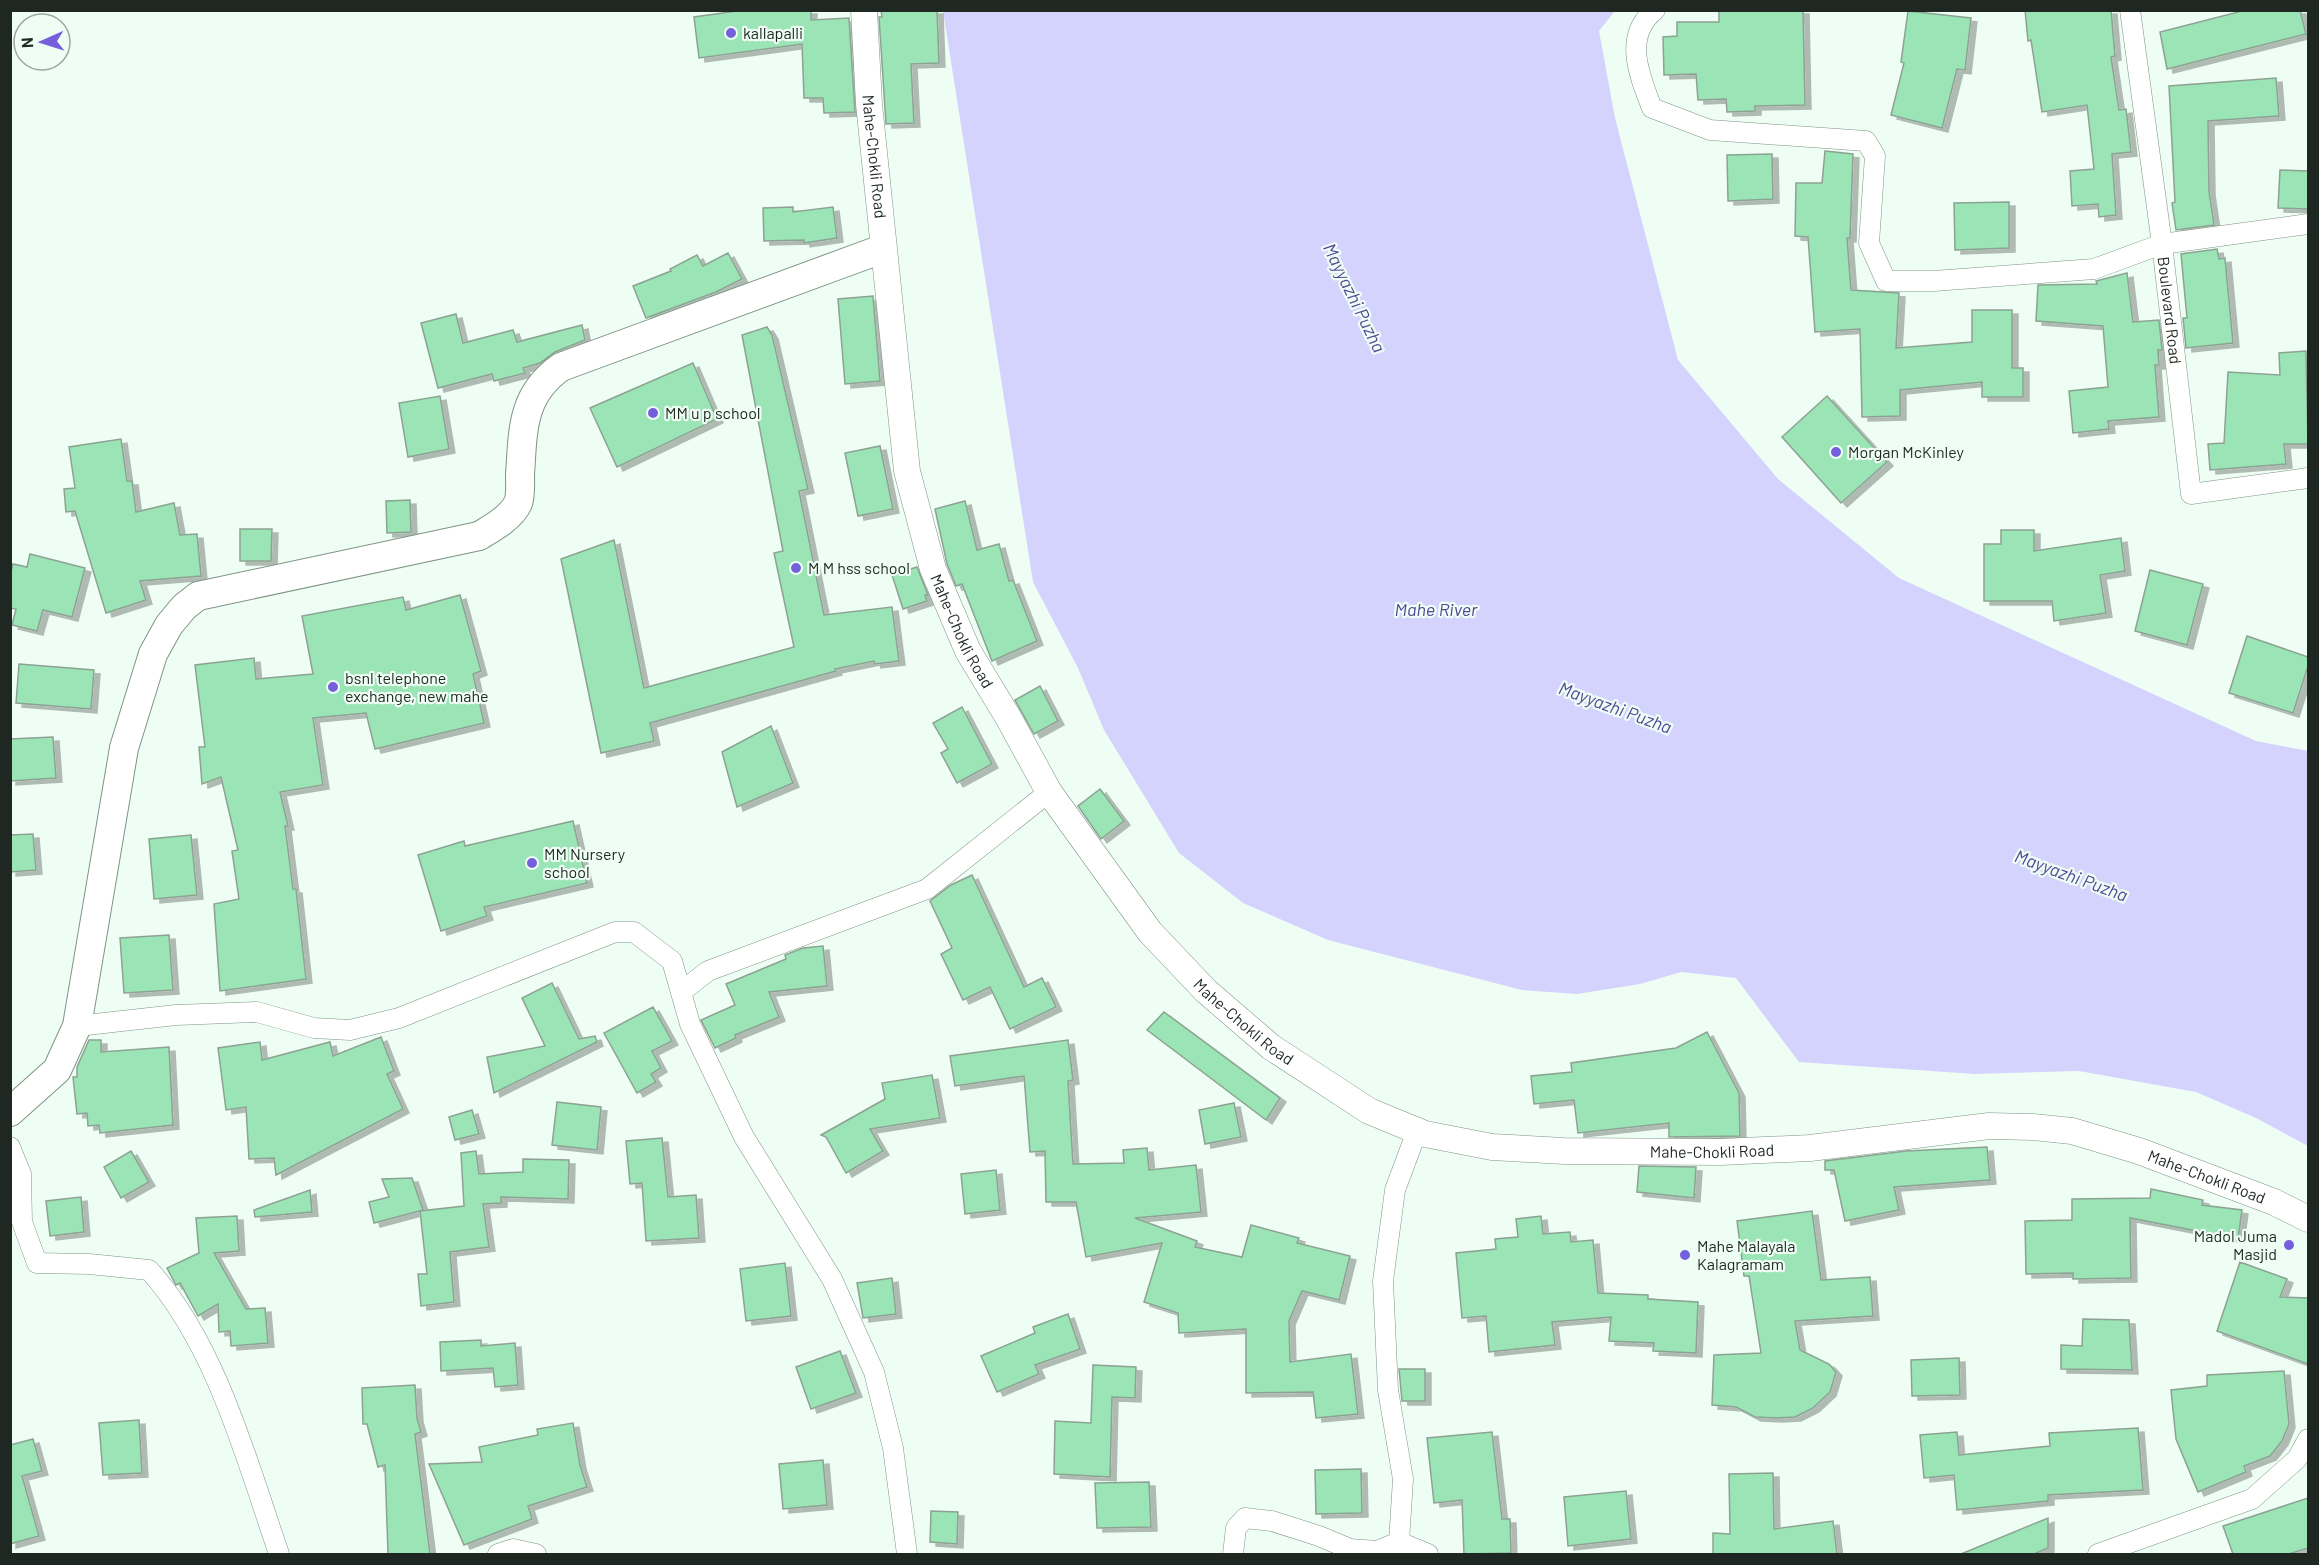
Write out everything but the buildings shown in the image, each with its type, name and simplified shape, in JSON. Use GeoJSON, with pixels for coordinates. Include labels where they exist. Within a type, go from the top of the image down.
{"type":"FeatureCollection","features":[{"type":"Feature","properties":{"kind":"main road"},"geometry":{"type":"LineString","coordinates":[[10,1112],[57,1070],[77,1026],[124,748],[153,654],[169,625],[184,607],[198,596],[479,536],[502,521],[519,503],[522,440],[530,402],[543,380],[561,367],[882,249]]}},
{"type":"Feature","properties":{"kind":"street","name":"Mahe-Chokli Road"},"geometry":{"type":"LineString","coordinates":[[864,10],[869,104],[882,249],[907,471],[933,569],[968,651],[1049,792],[1150,932],[1206,992],[1271,1047],[1369,1111],[1417,1131],[1492,1147],[1564,1151],[1721,1152],[1810,1148],[1989,1126],[2033,1127],[2072,1131],[2139,1151],[2274,1202],[2308,1219]]}},
{"type":"Feature","properties":{"kind":"street"},"geometry":{"type":"LineString","coordinates":[[1655,10],[1646,17],[1636,39],[1638,73],[1652,108],[1710,130],[1866,141],[1875,156],[1869,243],[1886,281],[1934,281],[2094,269],[2162,244],[2308,224]]}},
{"type":"Feature","properties":{"kind":"street","name":"Boulevard Road"},"geometry":{"type":"LineString","coordinates":[[2130,10],[2162,244],[2191,494],[2308,478]]}},
{"type":"Feature","properties":{"kind":"street"},"geometry":{"type":"LineString","coordinates":[[681,992],[708,971],[927,889],[1049,792]]}},
{"type":"Feature","properties":{"kind":"street"},"geometry":{"type":"LineString","coordinates":[[77,1026],[176,1015],[257,1012],[314,1028],[350,1030],[399,1018],[615,932],[634,932],[672,961],[690,1024],[744,1137],[832,1279],[874,1372],[893,1448],[907,1554]]}},
{"type":"Feature","properties":{"kind":"street"},"geometry":{"type":"LineString","coordinates":[[1399,1542],[1404,1479],[1388,1390],[1383,1281],[1395,1190],[1417,1131]]}},
{"type":"Feature","properties":{"kind":"street"},"geometry":{"type":"LineString","coordinates":[[10,1147],[21,1174],[22,1222],[37,1263],[88,1264],[148,1270],[168,1291],[223,1391],[279,1554]]}},
{"type":"Feature","properties":{"kind":"street"},"geometry":{"type":"LineString","coordinates":[[2098,1554],[2252,1499],[2297,1459],[2308,1439]]}},
{"type":"Feature","properties":{"kind":"street"},"geometry":{"type":"LineString","coordinates":[[1233,1554],[1236,1528],[1245,1518],[1272,1521],[1350,1549],[1377,1551],[1399,1542],[1428,1554]]}},
{"type":"Feature","properties":{"kind":"street"},"geometry":{"type":"LineString","coordinates":[[498,1554],[513,1549],[536,1554]]}},
{"type":"Feature","properties":{"kind":"water","name":"Mahe River"},"geometry":{"type":"Polygon","coordinates":[[[943,11],[1615,11],[1599,31],[1615,118],[1678,360],[1778,479],[1899,578],[2256,741],[2308,751],[2308,1146],[2256,1118],[2196,1092],[2079,1071],[1975,1074],[1799,1062],[1736,978],[1681,972],[1640,984],[1577,994],[1522,990],[1328,940],[1243,903],[1179,853],[1104,730],[1078,668],[1033,582],[943,11]]]}},
{"type":"Feature","properties":{"kind":"place","name":"kallapalli"},"geometry":{"type":"Point","coordinates":[731,33]}},
{"type":"Feature","properties":{"kind":"place","name":"MM u p school"},"geometry":{"type":"Point","coordinates":[653,413]}},
{"type":"Feature","properties":{"kind":"place","name":"Morgan McKinley"},"geometry":{"type":"Point","coordinates":[1836,452]}},
{"type":"Feature","properties":{"kind":"place","name":"M M hss school"},"geometry":{"type":"Point","coordinates":[796,568]}},
{"type":"Feature","properties":{"kind":"place","name":"bsnl telephone exchange, new mahe"},"geometry":{"type":"Point","coordinates":[333,687]}},
{"type":"Feature","properties":{"kind":"place","name":"MM Nursery school"},"geometry":{"type":"Point","coordinates":[532,863]}},
{"type":"Feature","properties":{"kind":"place","name":"Madol Juma Masjid"},"geometry":{"type":"Point","coordinates":[2289,1245]}},
{"type":"Feature","properties":{"kind":"place","name":"Mahe Malayala Kalagramam"},"geometry":{"type":"Point","coordinates":[1685,1255]}},
{"type":"Feature","properties":{"kind":"water label","name":"Mayyazhi Puzha"},"geometry":{"type":"Point","coordinates":[1354,298]}},
{"type":"Feature","properties":{"kind":"water label","name":"Mayyazhi Puzha"},"geometry":{"type":"Point","coordinates":[1615,708]}},
{"type":"Feature","properties":{"kind":"water label","name":"Mayyazhi Puzha"},"geometry":{"type":"Point","coordinates":[2071,876]}}]}
